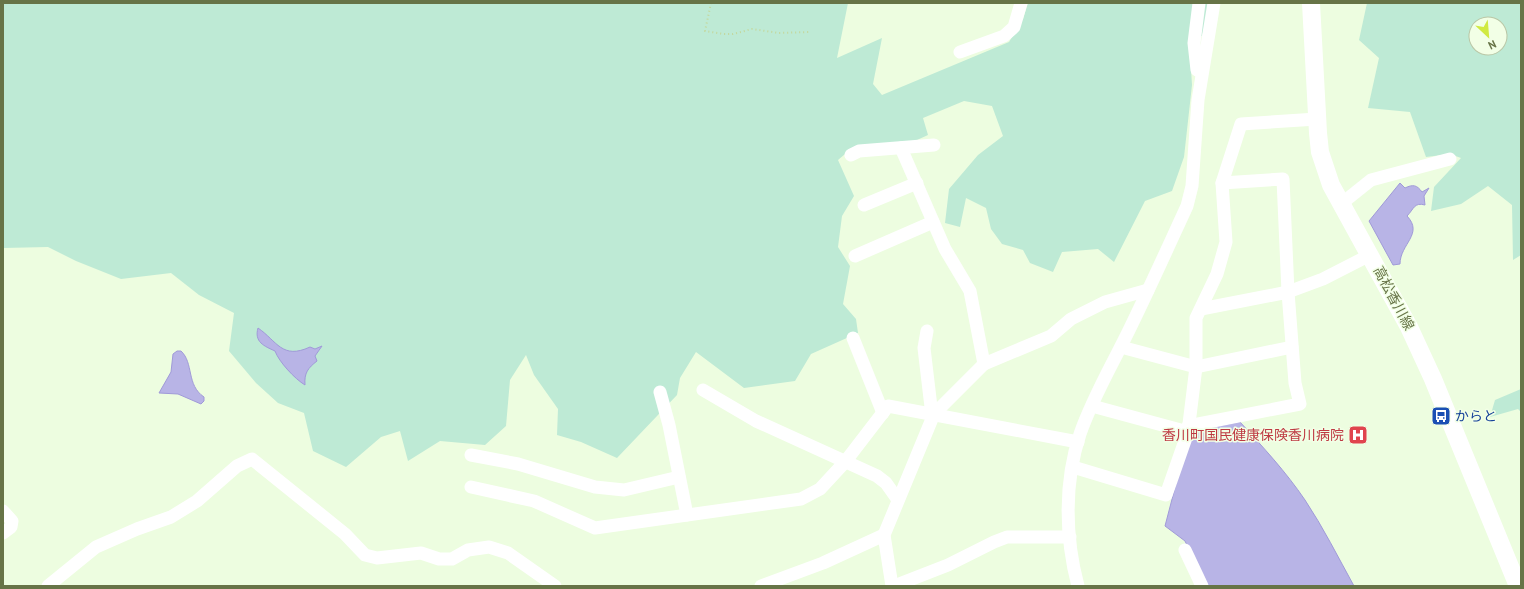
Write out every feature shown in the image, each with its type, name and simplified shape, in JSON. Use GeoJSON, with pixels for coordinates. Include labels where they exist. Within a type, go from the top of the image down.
{"type":"FeatureCollection","features":[{"type":"Feature","properties":{"kind":"main road","name":"高松香川線"},"geometry":{"type":"LineString","coordinates":[[1311,3],[1317,119],[1320,152],[1325,171],[1341,204],[1409,327],[1518,586]]}},
{"type":"Feature","properties":{"kind":"street"},"geometry":{"type":"LineString","coordinates":[[960,52],[1004,36],[1014,27],[1021,3]]}},
{"type":"Feature","properties":{"kind":"street"},"geometry":{"type":"LineString","coordinates":[[1199,3],[1194,43],[1197,70],[1202,74]]}},
{"type":"Feature","properties":{"kind":"street"},"geometry":{"type":"LineString","coordinates":[[1078,586],[1072,562],[1068,511],[1073,467],[1078,442],[1092,406],[1187,206],[1192,186],[1198,100],[1214,3]]}},
{"type":"Feature","properties":{"kind":"street"},"geometry":{"type":"LineString","coordinates":[[1073,467],[1166,495],[1188,429],[1196,367],[1196,318],[1217,274],[1226,242],[1222,183],[1241,124],[1317,119]]}},
{"type":"Feature","properties":{"kind":"street"},"geometry":{"type":"LineString","coordinates":[[851,155],[859,151],[934,145]]}},
{"type":"Feature","properties":{"kind":"street"},"geometry":{"type":"LineString","coordinates":[[901,148],[945,249],[970,291],[984,364]]}},
{"type":"Feature","properties":{"kind":"street"},"geometry":{"type":"LineString","coordinates":[[1341,204],[1371,180],[1450,159]]}},
{"type":"Feature","properties":{"kind":"street"},"geometry":{"type":"LineString","coordinates":[[1092,406],[1188,429],[1300,404],[1295,383],[1292,347],[1283,179],[1222,183]]}},
{"type":"Feature","properties":{"kind":"street"},"geometry":{"type":"LineString","coordinates":[[864,205],[916,183]]}},
{"type":"Feature","properties":{"kind":"street"},"geometry":{"type":"LineString","coordinates":[[854,256],[933,222]]}},
{"type":"Feature","properties":{"kind":"street"},"geometry":{"type":"LineString","coordinates":[[1201,309],[1288,292],[1323,279],[1370,255]]}},
{"type":"Feature","properties":{"kind":"street"},"geometry":{"type":"LineString","coordinates":[[1070,537],[1007,538],[994,542],[948,565],[893,586],[884,535],[934,414],[984,364],[1051,336],[1071,319],[1105,302],[1148,290]]}},
{"type":"Feature","properties":{"kind":"street"},"geometry":{"type":"LineString","coordinates":[[926,331],[924,348],[931,407],[934,414]]}},
{"type":"Feature","properties":{"kind":"street"},"geometry":{"type":"LineString","coordinates":[[853,338],[883,413]]}},
{"type":"Feature","properties":{"kind":"street"},"geometry":{"type":"LineString","coordinates":[[1121,347],[1196,367],[1292,347]]}},
{"type":"Feature","properties":{"kind":"street"},"geometry":{"type":"LineString","coordinates":[[703,390],[756,421],[877,476],[886,483],[898,500]]}},
{"type":"Feature","properties":{"kind":"street"},"geometry":{"type":"LineString","coordinates":[[660,392],[687,515]]}},
{"type":"Feature","properties":{"kind":"street"},"geometry":{"type":"LineString","coordinates":[[471,486],[534,501],[595,528],[801,499],[820,489],[845,462],[888,406],[1078,442]]}},
{"type":"Feature","properties":{"kind":"street"},"geometry":{"type":"LineString","coordinates":[[471,455],[518,464],[595,487],[624,490],[679,477]]}},
{"type":"Feature","properties":{"kind":"street"},"geometry":{"type":"LineString","coordinates":[[48,586],[96,547],[137,529],[171,517],[196,501],[237,466],[252,459],[339,529],[365,555],[377,558],[421,553],[439,559],[452,559],[468,550],[489,548],[508,553],[548,584]]}},
{"type":"Feature","properties":{"kind":"street"},"geometry":{"type":"LineString","coordinates":[[3,511],[12,521],[11,527],[3,534]]}},
{"type":"Feature","properties":{"kind":"street"},"geometry":{"type":"LineString","coordinates":[[761,586],[823,563],[884,535]]}},
{"type":"Feature","properties":{"kind":"street"},"geometry":{"type":"LineString","coordinates":[[1185,550],[1202,586]]}},
{"type":"Feature","properties":{"kind":"path"},"geometry":{"type":"LineString","coordinates":[[712,3],[704,31],[724,34],[733,34],[752,29],[779,33],[811,32]]}},
{"type":"Feature","properties":{"kind":"green space"},"geometry":{"type":"Polygon","coordinates":[[[3,3],[848,3],[837,58],[882,38],[873,84],[882,95],[1009,42],[1023,19],[1028,3],[1211,3],[1202,36],[1189,37],[1192,85],[1184,157],[1172,191],[1145,201],[1114,262],[1098,249],[1062,252],[1053,272],[1030,263],[1023,250],[1002,244],[991,229],[986,208],[966,198],[960,227],[945,223],[949,189],[978,155],[1003,136],[992,106],[964,101],[923,118],[928,135],[906,145],[852,148],[838,160],[854,196],[842,216],[838,247],[850,266],[843,304],[856,319],[858,333],[811,354],[795,381],[744,388],[696,352],[680,378],[677,395],[617,458],[581,442],[557,435],[558,409],[534,375],[526,355],[510,380],[506,426],[485,445],[440,441],[408,461],[400,431],[381,437],[346,467],[313,451],[304,413],[278,403],[256,383],[229,351],[234,313],[199,295],[171,273],[121,279],[76,261],[48,247],[3,248],[3,3]]]}},
{"type":"Feature","properties":{"kind":"green space"},"geometry":{"type":"Polygon","coordinates":[[[1367,3],[1521,3],[1521,255],[1513,260],[1512,205],[1488,186],[1461,204],[1431,211],[1434,187],[1461,158],[1450,154],[1426,157],[1410,112],[1368,108],[1379,58],[1359,40],[1367,3]]]}},
{"type":"Feature","properties":{"kind":"green space"},"geometry":{"type":"Polygon","coordinates":[[[1521,389],[1521,412],[1518,409],[1490,417],[1495,400],[1521,389]]]}},
{"type":"Feature","properties":{"kind":"shaded area"},"geometry":{"type":"Polygon","coordinates":[[[1400,183],[1405,188],[1410,186],[1417,187],[1422,192],[1429,188],[1424,196],[1425,205],[1416,205],[1407,216],[1412,222],[1412,234],[1403,251],[1400,264],[1393,265],[1369,221],[1400,183]]]}},
{"type":"Feature","properties":{"kind":"shaded area"},"geometry":{"type":"Polygon","coordinates":[[[258,328],[275,343],[286,350],[301,350],[310,347],[315,349],[322,346],[315,356],[317,361],[311,366],[306,374],[305,385],[288,370],[275,351],[261,343],[257,337],[258,328]]]}},
{"type":"Feature","properties":{"kind":"shaded area"},"geometry":{"type":"Polygon","coordinates":[[[177,351],[181,351],[185,356],[192,380],[198,392],[204,397],[204,401],[201,404],[178,394],[159,393],[171,372],[173,354],[177,351]]]}},
{"type":"Feature","properties":{"kind":"shaded area"},"geometry":{"type":"Polygon","coordinates":[[[1240,422],[1266,450],[1312,510],[1354,586],[1206,586],[1185,541],[1165,526],[1187,442],[1201,429],[1240,422]]]}},
{"type":"Feature","properties":{"kind":"place","name":"からと"},"geometry":{"type":"Point","coordinates":[1441,416]}},
{"type":"Feature","properties":{"kind":"place","name":"香川町国民健康保険香川病院"},"geometry":{"type":"Point","coordinates":[1358,435]}}]}
